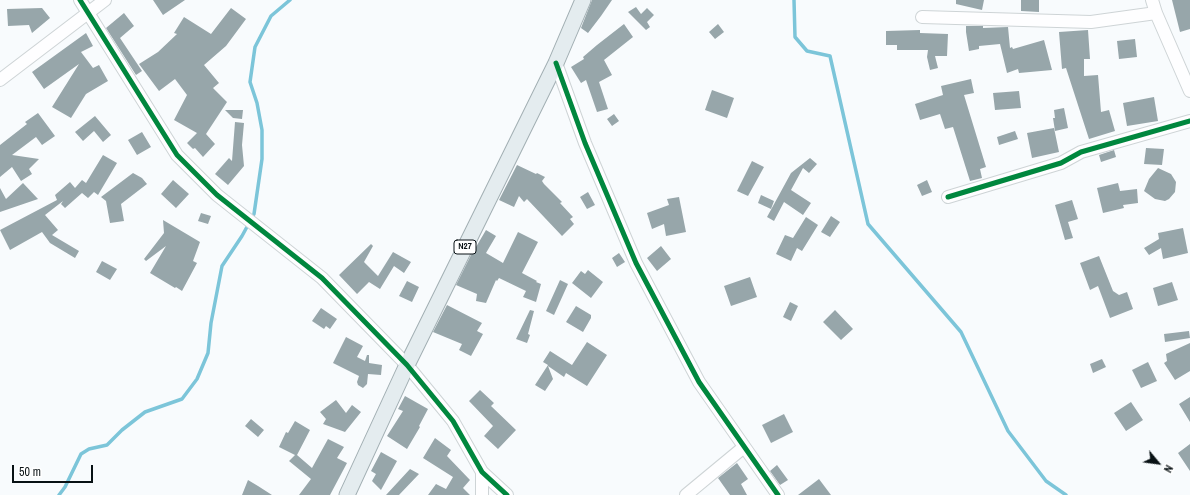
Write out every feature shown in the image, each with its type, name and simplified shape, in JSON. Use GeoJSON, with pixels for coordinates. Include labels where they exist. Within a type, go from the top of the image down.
{"type":"FeatureCollection","features":[{"type":"Feature","properties":{"kind":"main road","name":"N27"},"geometry":{"type":"LineString","coordinates":[[347,495],[407,365],[556,63],[583,0]]}},
{"type":"Feature","properties":{"kind":"street"},"geometry":{"type":"LineString","coordinates":[[80,0],[177,155],[217,195],[322,278],[407,365],[453,421],[482,472],[507,495]]}},
{"type":"Feature","properties":{"kind":"street"},"geometry":{"type":"LineString","coordinates":[[0,80],[105,0]]}},
{"type":"Feature","properties":{"kind":"street"},"geometry":{"type":"LineString","coordinates":[[1152,0],[1156,13],[1190,91]]}},
{"type":"Feature","properties":{"kind":"street"},"geometry":{"type":"LineString","coordinates":[[922,17],[1091,22],[1156,13]]}},
{"type":"Feature","properties":{"kind":"street"},"geometry":{"type":"LineString","coordinates":[[556,63],[585,143],[636,263],[699,382],[778,495]]}},
{"type":"Feature","properties":{"kind":"street"},"geometry":{"type":"LineString","coordinates":[[948,197],[1061,163],[1081,152],[1190,121]]}},
{"type":"Feature","properties":{"kind":"street"},"geometry":{"type":"LineString","coordinates":[[686,495],[744,447]]}},
{"type":"Feature","properties":{"kind":"street"},"geometry":{"type":"LineString","coordinates":[[482,472],[482,495]]}},
{"type":"Feature","properties":{"kind":"building"},"geometry":{"type":"Polygon","coordinates":[[[153,0],[185,0],[163,15],[153,0]]]}},
{"type":"Feature","properties":{"kind":"building"},"geometry":{"type":"Polygon","coordinates":[[[592,0],[612,0],[588,33],[581,28],[592,0]]]}},
{"type":"Feature","properties":{"kind":"building"},"geometry":{"type":"Polygon","coordinates":[[[956,0],[984,0],[982,10],[956,4],[956,0]]]}},
{"type":"Feature","properties":{"kind":"building"},"geometry":{"type":"Polygon","coordinates":[[[1021,0],[1039,0],[1039,12],[1021,11],[1021,0]]]}},
{"type":"Feature","properties":{"kind":"building"},"geometry":{"type":"Polygon","coordinates":[[[1172,0],[1190,0],[1190,29],[1180,32],[1172,0]]]}},
{"type":"Feature","properties":{"kind":"building"},"geometry":{"type":"Polygon","coordinates":[[[636,7],[641,14],[647,8],[654,15],[647,22],[650,27],[646,30],[628,12],[636,7]]]}},
{"type":"Feature","properties":{"kind":"building"},"geometry":{"type":"Polygon","coordinates":[[[42,8],[50,18],[32,33],[29,25],[8,26],[7,9],[42,8]]]}},
{"type":"Feature","properties":{"kind":"building"},"geometry":{"type":"Polygon","coordinates":[[[231,8],[246,19],[226,46],[204,65],[219,83],[213,88],[227,102],[206,134],[215,144],[203,157],[195,148],[193,149],[187,143],[197,133],[174,120],[187,95],[175,79],[159,91],[139,64],[158,52],[177,34],[174,33],[184,17],[211,34],[231,8]]]}},
{"type":"Feature","properties":{"kind":"building"},"geometry":{"type":"Polygon","coordinates":[[[124,13],[134,26],[120,38],[142,71],[136,75],[106,28],[124,13]]]}},
{"type":"Feature","properties":{"kind":"building"},"geometry":{"type":"Polygon","coordinates":[[[624,24],[633,37],[604,60],[612,75],[599,82],[608,109],[597,112],[586,80],[581,83],[571,67],[584,59],[583,57],[624,24]]]}},
{"type":"Feature","properties":{"kind":"building"},"geometry":{"type":"Polygon","coordinates":[[[718,24],[724,32],[715,39],[709,32],[718,24]]]}},
{"type":"Feature","properties":{"kind":"building"},"geometry":{"type":"Polygon","coordinates":[[[966,26],[983,26],[983,28],[1008,27],[1010,48],[1012,47],[1013,49],[1044,40],[1052,70],[1019,73],[1018,69],[1007,73],[1000,44],[979,46],[979,49],[969,51],[966,26]]]}},
{"type":"Feature","properties":{"kind":"building"},"geometry":{"type":"Polygon","coordinates":[[[920,30],[920,33],[948,34],[947,56],[935,56],[938,68],[930,70],[927,57],[928,50],[897,50],[897,45],[886,45],[886,31],[920,30]]]}},
{"type":"Feature","properties":{"kind":"building"},"geometry":{"type":"Polygon","coordinates":[[[1088,30],[1090,59],[1084,59],[1084,76],[1098,75],[1101,112],[1109,110],[1115,131],[1089,139],[1066,68],[1062,69],[1059,32],[1088,30]]]}},
{"type":"Feature","properties":{"kind":"building"},"geometry":{"type":"Polygon","coordinates":[[[86,33],[93,46],[81,52],[93,68],[99,65],[108,81],[86,94],[71,118],[52,107],[79,64],[44,89],[32,72],[86,33]]]}},
{"type":"Feature","properties":{"kind":"building"},"geometry":{"type":"Polygon","coordinates":[[[1135,39],[1137,57],[1119,59],[1117,41],[1135,39]]]}},
{"type":"Feature","properties":{"kind":"building"},"geometry":{"type":"Polygon","coordinates":[[[971,79],[974,93],[964,95],[986,167],[980,169],[982,178],[970,181],[953,127],[945,129],[940,114],[920,120],[915,104],[943,95],[941,86],[971,79]]]}},
{"type":"Feature","properties":{"kind":"building"},"geometry":{"type":"Polygon","coordinates":[[[712,90],[734,98],[727,118],[705,110],[712,90]]]}},
{"type":"Feature","properties":{"kind":"building"},"geometry":{"type":"Polygon","coordinates":[[[1019,91],[1021,108],[995,110],[993,93],[1019,91]]]}},
{"type":"Feature","properties":{"kind":"building"},"geometry":{"type":"Polygon","coordinates":[[[1154,97],[1158,121],[1127,126],[1123,103],[1154,97]]]}},
{"type":"Feature","properties":{"kind":"building"},"geometry":{"type":"Polygon","coordinates":[[[1064,108],[1068,128],[1055,131],[1053,118],[1055,118],[1054,110],[1064,108]]]}},
{"type":"Feature","properties":{"kind":"building"},"geometry":{"type":"Polygon","coordinates":[[[225,110],[243,110],[242,119],[233,118],[225,110]]]}},
{"type":"Feature","properties":{"kind":"building"},"geometry":{"type":"Polygon","coordinates":[[[38,113],[55,136],[42,145],[36,137],[12,155],[39,159],[29,169],[32,174],[21,181],[12,167],[0,177],[0,145],[27,124],[25,122],[38,113]]]}},
{"type":"Feature","properties":{"kind":"building"},"geometry":{"type":"Polygon","coordinates":[[[614,114],[619,121],[612,126],[607,119],[614,114]]]}},
{"type":"Feature","properties":{"kind":"building"},"geometry":{"type":"Polygon","coordinates":[[[95,116],[111,135],[103,142],[94,131],[83,141],[75,132],[95,116]]]}},
{"type":"Feature","properties":{"kind":"building"},"geometry":{"type":"Polygon","coordinates":[[[235,122],[244,123],[242,145],[244,166],[228,185],[215,174],[229,158],[232,161],[235,122]]]}},
{"type":"Feature","properties":{"kind":"building"},"geometry":{"type":"Polygon","coordinates":[[[1054,128],[1059,152],[1032,158],[1027,133],[1054,128]]]}},
{"type":"Feature","properties":{"kind":"building"},"geometry":{"type":"Polygon","coordinates":[[[1015,131],[1018,139],[999,145],[997,137],[1015,131]]]}},
{"type":"Feature","properties":{"kind":"building"},"geometry":{"type":"Polygon","coordinates":[[[142,132],[151,147],[137,155],[128,140],[142,132]]]}},
{"type":"Feature","properties":{"kind":"building"},"geometry":{"type":"Polygon","coordinates":[[[1146,148],[1164,149],[1162,165],[1144,164],[1146,148]]]}},
{"type":"Feature","properties":{"kind":"building"},"geometry":{"type":"Polygon","coordinates":[[[1114,150],[1116,157],[1101,162],[1099,155],[1114,150]]]}},
{"type":"Feature","properties":{"kind":"building"},"geometry":{"type":"Polygon","coordinates":[[[103,155],[117,163],[98,195],[94,192],[88,198],[82,193],[65,208],[61,204],[63,201],[45,215],[58,230],[52,235],[79,251],[75,258],[50,243],[42,232],[10,250],[0,230],[57,200],[55,195],[70,182],[75,188],[82,180],[86,183],[103,155]]]}},
{"type":"Feature","properties":{"kind":"building"},"geometry":{"type":"Polygon","coordinates":[[[810,158],[817,164],[809,173],[803,168],[791,190],[811,203],[803,215],[784,202],[774,221],[767,217],[791,173],[810,158]]]}},
{"type":"Feature","properties":{"kind":"building"},"geometry":{"type":"Polygon","coordinates":[[[752,161],[764,167],[748,196],[737,191],[752,161]]]}},
{"type":"Feature","properties":{"kind":"building"},"geometry":{"type":"Polygon","coordinates":[[[517,165],[545,177],[542,181],[544,184],[562,202],[560,203],[573,217],[570,219],[574,224],[562,236],[527,199],[524,202],[519,196],[514,207],[499,200],[517,165]]]}},
{"type":"Feature","properties":{"kind":"building"},"geometry":{"type":"Polygon","coordinates":[[[1158,168],[1171,174],[1176,182],[1175,192],[1165,201],[1155,199],[1144,191],[1149,179],[1158,168]]]}},
{"type":"Feature","properties":{"kind":"building"},"geometry":{"type":"Polygon","coordinates":[[[133,173],[142,178],[147,184],[121,204],[124,221],[110,223],[106,201],[101,197],[133,173]]]}},
{"type":"Feature","properties":{"kind":"building"},"geometry":{"type":"Polygon","coordinates":[[[173,180],[189,194],[176,208],[161,194],[173,180]]]}},
{"type":"Feature","properties":{"kind":"building"},"geometry":{"type":"Polygon","coordinates":[[[927,180],[932,192],[922,196],[917,185],[927,180]]]}},
{"type":"Feature","properties":{"kind":"building"},"geometry":{"type":"Polygon","coordinates":[[[23,183],[38,199],[0,212],[0,188],[6,199],[23,183]]]}},
{"type":"Feature","properties":{"kind":"building"},"geometry":{"type":"Polygon","coordinates":[[[1118,183],[1120,191],[1137,189],[1138,203],[1123,205],[1124,208],[1103,213],[1097,188],[1118,183]]]}},
{"type":"Feature","properties":{"kind":"building"},"geometry":{"type":"Polygon","coordinates":[[[588,192],[595,205],[587,209],[580,197],[588,192]]]}},
{"type":"Feature","properties":{"kind":"building"},"geometry":{"type":"Polygon","coordinates":[[[761,195],[774,201],[771,209],[758,203],[761,195]]]}},
{"type":"Feature","properties":{"kind":"building"},"geometry":{"type":"Polygon","coordinates":[[[679,197],[686,232],[666,236],[664,224],[652,229],[647,213],[669,205],[667,199],[679,197]]]}},
{"type":"Feature","properties":{"kind":"building"},"geometry":{"type":"Polygon","coordinates":[[[1072,200],[1078,219],[1068,222],[1073,238],[1065,240],[1055,205],[1072,200]]]}},
{"type":"Feature","properties":{"kind":"building"},"geometry":{"type":"Polygon","coordinates":[[[201,213],[211,216],[208,224],[198,221],[201,213]]]}},
{"type":"Feature","properties":{"kind":"building"},"geometry":{"type":"Polygon","coordinates":[[[831,216],[840,222],[830,237],[821,232],[831,216]]]}},
{"type":"Feature","properties":{"kind":"building"},"geometry":{"type":"Polygon","coordinates":[[[806,217],[818,225],[802,251],[797,248],[791,261],[776,254],[785,235],[793,238],[806,217]]]}},
{"type":"Feature","properties":{"kind":"building"},"geometry":{"type":"Polygon","coordinates":[[[163,220],[200,242],[193,261],[197,263],[182,291],[150,273],[166,246],[146,261],[144,259],[164,233],[163,220]]]}},
{"type":"Feature","properties":{"kind":"building"},"geometry":{"type":"Polygon","coordinates":[[[1183,228],[1188,253],[1163,259],[1161,248],[1149,255],[1144,248],[1159,239],[1158,233],[1183,228]]]}},
{"type":"Feature","properties":{"kind":"building"},"geometry":{"type":"Polygon","coordinates":[[[486,230],[496,236],[486,253],[503,263],[518,232],[538,242],[522,273],[541,284],[536,302],[523,297],[526,291],[499,278],[497,281],[496,280],[486,303],[476,301],[477,294],[456,285],[475,247],[486,230]]]}},
{"type":"Feature","properties":{"kind":"building"},"geometry":{"type":"Polygon","coordinates":[[[371,244],[373,246],[364,262],[378,276],[393,252],[411,262],[404,273],[394,266],[380,289],[369,282],[357,294],[339,275],[371,244]]]}},
{"type":"Feature","properties":{"kind":"building"},"geometry":{"type":"Polygon","coordinates":[[[661,246],[671,259],[657,271],[647,258],[661,246]]]}},
{"type":"Feature","properties":{"kind":"building"},"geometry":{"type":"Polygon","coordinates":[[[619,253],[625,262],[617,267],[612,258],[619,253]]]}},
{"type":"Feature","properties":{"kind":"building"},"geometry":{"type":"Polygon","coordinates":[[[1099,256],[1113,291],[1119,295],[1127,292],[1133,309],[1110,318],[1098,286],[1090,290],[1080,263],[1099,256]]]}},
{"type":"Feature","properties":{"kind":"building"},"geometry":{"type":"Polygon","coordinates":[[[102,261],[117,269],[110,280],[96,272],[102,261]]]}},
{"type":"Feature","properties":{"kind":"building"},"geometry":{"type":"Polygon","coordinates":[[[588,270],[603,282],[591,298],[572,283],[581,271],[585,274],[588,270]]]}},
{"type":"Feature","properties":{"kind":"building"},"geometry":{"type":"Polygon","coordinates":[[[750,277],[757,297],[731,306],[724,286],[750,277]]]}},
{"type":"Feature","properties":{"kind":"building"},"geometry":{"type":"Polygon","coordinates":[[[560,280],[568,284],[554,315],[546,311],[560,280]]]}},
{"type":"Feature","properties":{"kind":"building"},"geometry":{"type":"Polygon","coordinates":[[[407,281],[419,287],[412,302],[399,296],[407,281]]]}},
{"type":"Feature","properties":{"kind":"building"},"geometry":{"type":"Polygon","coordinates":[[[1172,282],[1178,300],[1158,306],[1153,288],[1172,282]]]}},
{"type":"Feature","properties":{"kind":"building"},"geometry":{"type":"Polygon","coordinates":[[[790,302],[798,306],[791,321],[783,317],[790,302]]]}},
{"type":"Feature","properties":{"kind":"building"},"geometry":{"type":"Polygon","coordinates":[[[447,305],[482,323],[477,331],[483,334],[471,356],[459,350],[462,344],[433,332],[447,305]]]}},
{"type":"Feature","properties":{"kind":"building"},"geometry":{"type":"Polygon","coordinates":[[[576,306],[591,315],[591,318],[583,332],[566,322],[576,306]]]}},
{"type":"Feature","properties":{"kind":"building"},"geometry":{"type":"Polygon","coordinates":[[[321,308],[337,319],[330,329],[326,326],[324,329],[312,321],[321,308]]]}},
{"type":"Feature","properties":{"kind":"building"},"geometry":{"type":"Polygon","coordinates":[[[530,310],[534,311],[528,334],[530,335],[527,343],[516,339],[530,310]]]}},
{"type":"Feature","properties":{"kind":"building"},"geometry":{"type":"Polygon","coordinates":[[[835,310],[853,329],[841,340],[823,322],[835,310]]]}},
{"type":"Feature","properties":{"kind":"building"},"geometry":{"type":"Polygon","coordinates":[[[1189,331],[1190,338],[1165,342],[1164,334],[1189,331]]]}},
{"type":"Feature","properties":{"kind":"building"},"geometry":{"type":"Polygon","coordinates":[[[346,337],[363,346],[357,357],[365,361],[367,355],[369,355],[369,363],[382,365],[381,375],[368,374],[367,384],[363,388],[358,385],[357,382],[359,376],[333,363],[346,337]]]}},
{"type":"Feature","properties":{"kind":"building"},"geometry":{"type":"Polygon","coordinates":[[[587,342],[607,355],[587,386],[566,373],[564,377],[548,366],[553,379],[545,391],[535,385],[548,365],[543,362],[550,351],[572,365],[587,342]]]}},
{"type":"Feature","properties":{"kind":"building"},"geometry":{"type":"Polygon","coordinates":[[[1190,343],[1190,371],[1175,380],[1164,363],[1167,361],[1166,354],[1190,343]]]}},
{"type":"Feature","properties":{"kind":"building"},"geometry":{"type":"Polygon","coordinates":[[[1102,359],[1106,367],[1093,373],[1090,364],[1102,359]]]}},
{"type":"Feature","properties":{"kind":"building"},"geometry":{"type":"Polygon","coordinates":[[[1148,362],[1157,381],[1141,388],[1132,370],[1148,362]]]}},
{"type":"Feature","properties":{"kind":"building"},"geometry":{"type":"Polygon","coordinates":[[[480,390],[494,403],[491,406],[516,430],[498,449],[484,436],[493,426],[469,401],[480,390]]]}},
{"type":"Feature","properties":{"kind":"building"},"geometry":{"type":"Polygon","coordinates":[[[405,396],[428,409],[419,426],[420,427],[407,449],[387,436],[403,411],[398,409],[405,396]]]}},
{"type":"Feature","properties":{"kind":"building"},"geometry":{"type":"Polygon","coordinates":[[[1190,397],[1190,422],[1179,404],[1190,397]]]}},
{"type":"Feature","properties":{"kind":"building"},"geometry":{"type":"Polygon","coordinates":[[[336,400],[346,413],[352,405],[361,412],[345,432],[323,424],[326,419],[320,412],[336,400]]]}},
{"type":"Feature","properties":{"kind":"building"},"geometry":{"type":"Polygon","coordinates":[[[1131,402],[1143,420],[1126,431],[1114,413],[1131,402]]]}},
{"type":"Feature","properties":{"kind":"building"},"geometry":{"type":"Polygon","coordinates":[[[784,414],[793,432],[771,443],[762,425],[784,414]]]}},
{"type":"Feature","properties":{"kind":"building"},"geometry":{"type":"Polygon","coordinates":[[[251,419],[264,430],[258,437],[245,426],[251,419]]]}},
{"type":"Feature","properties":{"kind":"building"},"geometry":{"type":"Polygon","coordinates":[[[295,421],[310,430],[297,455],[312,468],[328,439],[344,447],[337,458],[347,463],[330,495],[299,495],[311,479],[289,461],[295,455],[279,447],[286,432],[288,433],[295,421]]]}},
{"type":"Feature","properties":{"kind":"building"},"geometry":{"type":"Polygon","coordinates":[[[435,438],[451,450],[447,456],[470,480],[463,488],[470,495],[428,495],[436,484],[446,489],[453,477],[423,458],[435,438]]]}},
{"type":"Feature","properties":{"kind":"building"},"geometry":{"type":"Polygon","coordinates":[[[1190,444],[1190,471],[1178,453],[1190,444]]]}},
{"type":"Feature","properties":{"kind":"building"},"geometry":{"type":"Polygon","coordinates":[[[381,452],[397,461],[381,490],[372,481],[376,474],[371,471],[381,452]]]}},
{"type":"Feature","properties":{"kind":"building"},"geometry":{"type":"Polygon","coordinates":[[[737,463],[748,479],[741,484],[747,495],[730,495],[718,478],[737,463]]]}},
{"type":"Feature","properties":{"kind":"building"},"geometry":{"type":"Polygon","coordinates":[[[777,465],[788,480],[780,485],[770,471],[777,465]]]}},
{"type":"Feature","properties":{"kind":"building"},"geometry":{"type":"Polygon","coordinates":[[[410,469],[419,474],[399,495],[386,495],[410,469]]]}},
{"type":"Feature","properties":{"kind":"building"},"geometry":{"type":"Polygon","coordinates":[[[819,479],[831,495],[798,495],[819,479]]]}},
{"type":"Feature","properties":{"kind":"building"},"geometry":{"type":"Polygon","coordinates":[[[248,480],[258,486],[272,495],[242,495],[248,480]]]}},
{"type":"Feature","properties":{"kind":"waterway"},"geometry":{"type":"LineString","coordinates":[[59,495],[65,487],[81,454],[89,449],[107,445],[122,430],[145,412],[182,399],[197,379],[208,353],[211,323],[222,266],[242,236],[254,214],[262,159],[262,130],[257,103],[250,82],[255,47],[271,16],[290,0]]}},
{"type":"Feature","properties":{"kind":"waterway"},"geometry":{"type":"LineString","coordinates":[[794,0],[795,37],[807,51],[830,56],[868,224],[961,332],[1008,431],[1046,481],[1066,495]]}},
{"type":"Feature","properties":{"kind":"cycle path"},"geometry":{"type":"LineString","coordinates":[[80,0],[177,155],[217,195],[322,278],[407,365],[453,421],[482,472],[507,495]]}},
{"type":"Feature","properties":{"kind":"cycle path"},"geometry":{"type":"LineString","coordinates":[[556,63],[585,143],[636,263],[699,382],[778,495]]}},
{"type":"Feature","properties":{"kind":"cycle path"},"geometry":{"type":"LineString","coordinates":[[948,197],[1061,163],[1081,152],[1190,121]]}}]}
